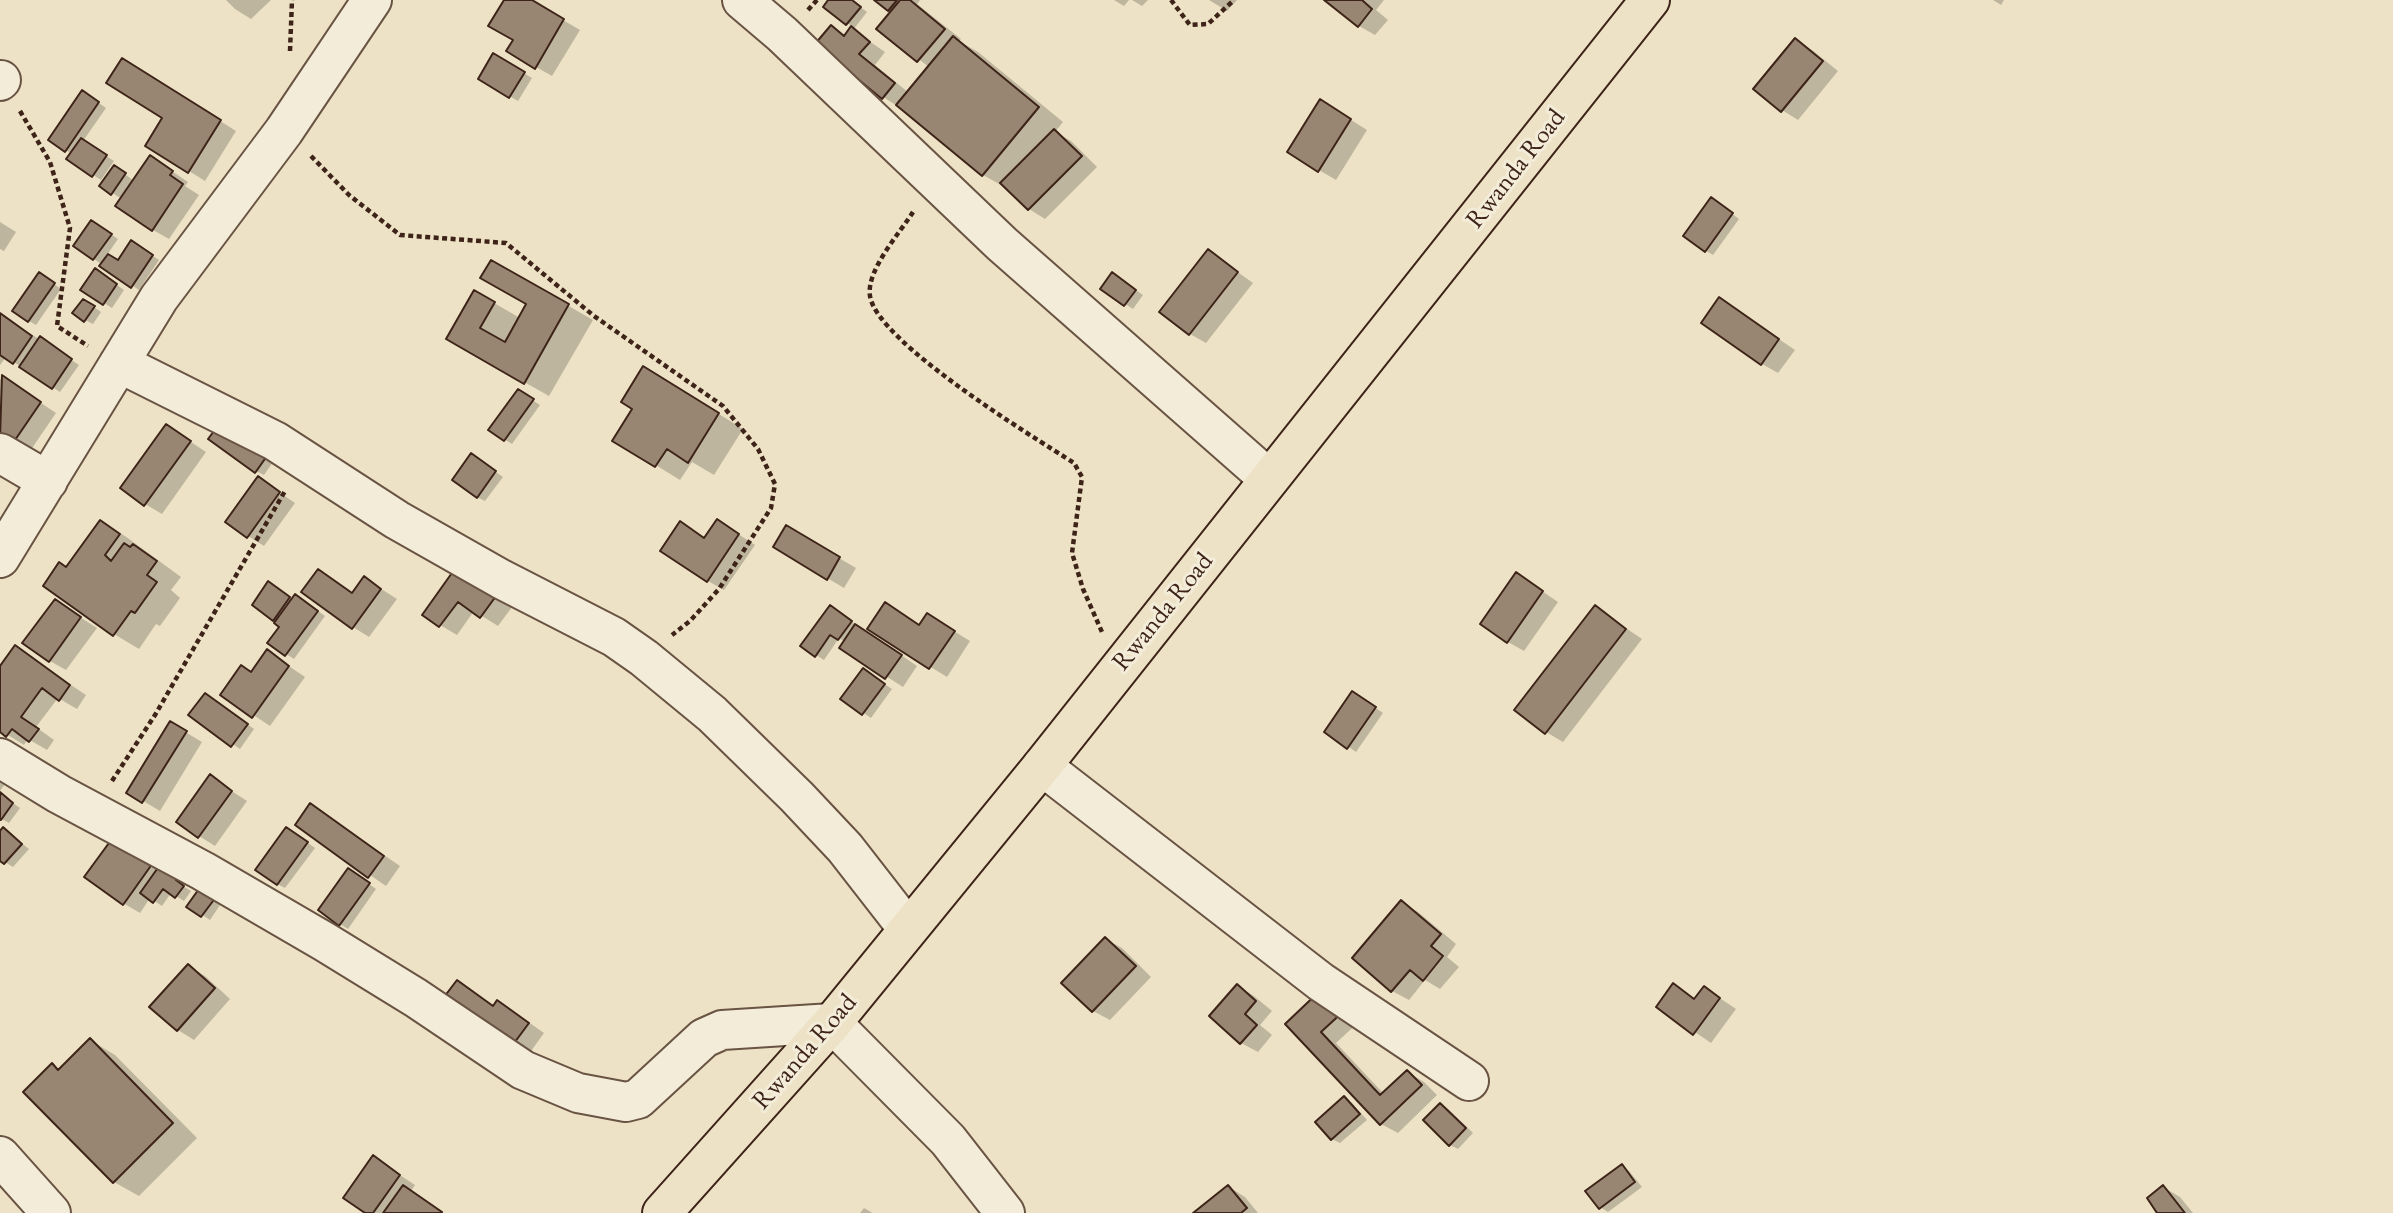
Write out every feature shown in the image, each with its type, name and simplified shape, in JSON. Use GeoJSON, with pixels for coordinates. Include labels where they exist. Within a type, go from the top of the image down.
{"type":"FeatureCollection","features":[{"type":"Feature","properties":{"kind":"highway","name":"Rwanda Road"},"geometry":{"type":"LineString","coordinates":[[662,1213],[832,1023],[1042,766],[1650,0]]}},
{"type":"Feature","properties":{"kind":"street"},"geometry":{"type":"LineString","coordinates":[[0,558],[48,481],[104,355],[159,298],[284,131],[372,0]]}},
{"type":"Feature","properties":{"kind":"street"},"geometry":{"type":"LineString","coordinates":[[742,0],[782,34],[1002,244],[1269,480]]}},
{"type":"Feature","properties":{"kind":"street"},"geometry":{"type":"LineString","coordinates":[[104,355],[275,442],[397,520],[501,579],[614,637],[645,658],[712,714],[797,797],[845,848],[908,929]]}},
{"type":"Feature","properties":{"kind":"street"},"geometry":{"type":"LineString","coordinates":[[0,453],[48,481]]}},
{"type":"Feature","properties":{"kind":"street"},"geometry":{"type":"LineString","coordinates":[[0,758],[59,794],[204,871],[325,942],[416,998],[523,1070],[578,1093],[626,1102],[638,1099],[704,1038],[722,1030],[832,1023],[948,1140],[1005,1213]]}},
{"type":"Feature","properties":{"kind":"street"},"geometry":{"type":"LineString","coordinates":[[1042,766],[1321,982],[1469,1081]]}},
{"type":"Feature","properties":{"kind":"street"},"geometry":{"type":"LineString","coordinates":[[0,1156],[51,1213]]}},
{"type":"Feature","properties":{"kind":"path"},"geometry":{"type":"LineString","coordinates":[[1171,0],[1191,25],[1208,24],[1234,0]]}},
{"type":"Feature","properties":{"kind":"path"},"geometry":{"type":"LineString","coordinates":[[0,81],[50,162],[70,228],[57,326],[104,355]]}},
{"type":"Feature","properties":{"kind":"path"},"geometry":{"type":"LineString","coordinates":[[284,131],[349,195],[400,235],[506,243],[594,316],[723,406],[758,449],[775,484],[771,508],[719,589],[690,621],[645,658]]}},
{"type":"Feature","properties":{"kind":"path"},"geometry":{"type":"LineString","coordinates":[[935,179],[877,264],[870,296],[877,311],[896,336],[929,365],[1074,463],[1082,477],[1072,553],[1083,589],[1119,668]]}},
{"type":"Feature","properties":{"kind":"path"},"geometry":{"type":"LineString","coordinates":[[93,811],[155,715],[303,460]]}},
{"type":"Feature","properties":{"kind":"building"},"geometry":{"type":"Polygon","coordinates":[[[504,0],[532,0],[564,19],[535,69],[506,51],[513,40],[488,26],[504,0]]]}},
{"type":"Feature","properties":{"kind":"building"},"geometry":{"type":"Polygon","coordinates":[[[828,0],[852,0],[861,7],[846,25],[823,7],[828,0]]]}},
{"type":"Feature","properties":{"kind":"building"},"geometry":{"type":"Polygon","coordinates":[[[874,0],[897,0],[888,11],[874,0]]]}},
{"type":"Feature","properties":{"kind":"building"},"geometry":{"type":"Polygon","coordinates":[[[900,0],[910,0],[945,29],[917,62],[876,29],[900,0]]]}},
{"type":"Feature","properties":{"kind":"building"},"geometry":{"type":"Polygon","coordinates":[[[1324,0],[1362,0],[1372,9],[1358,27],[1324,0]]]}},
{"type":"Feature","properties":{"kind":"building"},"geometry":{"type":"Polygon","coordinates":[[[831,25],[844,36],[851,26],[870,42],[859,54],[895,83],[882,99],[815,44],[831,25]]]}},
{"type":"Feature","properties":{"kind":"building"},"geometry":{"type":"Polygon","coordinates":[[[953,36],[1039,107],[982,176],[896,105],[953,36]]]}},
{"type":"Feature","properties":{"kind":"building"},"geometry":{"type":"Polygon","coordinates":[[[1795,38],[1823,61],[1781,112],[1753,89],[1795,38]]]}},
{"type":"Feature","properties":{"kind":"building"},"geometry":{"type":"Polygon","coordinates":[[[493,53],[525,72],[509,98],[478,79],[493,53]]]}},
{"type":"Feature","properties":{"kind":"building"},"geometry":{"type":"Polygon","coordinates":[[[122,58],[221,120],[188,173],[145,146],[162,118],[106,83],[122,58]]]}},
{"type":"Feature","properties":{"kind":"building"},"geometry":{"type":"Polygon","coordinates":[[[82,90],[99,102],[65,152],[48,140],[82,90]]]}},
{"type":"Feature","properties":{"kind":"building"},"geometry":{"type":"Polygon","coordinates":[[[1320,99],[1351,119],[1318,172],[1287,152],[1320,99]]]}},
{"type":"Feature","properties":{"kind":"building"},"geometry":{"type":"Polygon","coordinates":[[[1054,129],[1082,156],[1028,210],[1000,183],[1054,129]]]}},
{"type":"Feature","properties":{"kind":"building"},"geometry":{"type":"Polygon","coordinates":[[[81,138],[107,155],[92,177],[66,159],[81,138]]]}},
{"type":"Feature","properties":{"kind":"building"},"geometry":{"type":"Polygon","coordinates":[[[150,155],[173,171],[170,175],[183,184],[152,231],[115,206],[150,155]]]}},
{"type":"Feature","properties":{"kind":"building"},"geometry":{"type":"Polygon","coordinates":[[[114,165],[126,173],[111,195],[99,186],[114,165]]]}},
{"type":"Feature","properties":{"kind":"building"},"geometry":{"type":"Polygon","coordinates":[[[1711,197],[1733,213],[1705,252],[1683,236],[1711,197]]]}},
{"type":"Feature","properties":{"kind":"building"},"geometry":{"type":"Polygon","coordinates":[[[91,220],[112,234],[93,260],[73,246],[91,220]]]}},
{"type":"Feature","properties":{"kind":"building"},"geometry":{"type":"Polygon","coordinates":[[[131,240],[153,255],[131,288],[99,266],[108,254],[118,260],[131,240]]]}},
{"type":"Feature","properties":{"kind":"building"},"geometry":{"type":"Polygon","coordinates":[[[1208,249],[1238,272],[1189,335],[1159,312],[1208,249]]]}},
{"type":"Feature","properties":{"kind":"building"},"geometry":{"type":"Polygon","coordinates":[[[491,260],[569,304],[524,384],[446,339],[474,290],[495,302],[480,328],[505,342],[526,304],[480,278],[491,260]]]}},
{"type":"Feature","properties":{"kind":"building"},"geometry":{"type":"Polygon","coordinates":[[[95,268],[117,284],[103,305],[80,290],[95,268]]]}},
{"type":"Feature","properties":{"kind":"building"},"geometry":{"type":"Polygon","coordinates":[[[39,272],[55,283],[28,322],[12,311],[39,272]]]}},
{"type":"Feature","properties":{"kind":"building"},"geometry":{"type":"Polygon","coordinates":[[[1112,272],[1136,290],[1124,306],[1100,289],[1112,272]]]}},
{"type":"Feature","properties":{"kind":"building"},"geometry":{"type":"Polygon","coordinates":[[[1719,297],[1779,339],[1761,365],[1701,323],[1719,297]]]}},
{"type":"Feature","properties":{"kind":"building"},"geometry":{"type":"Polygon","coordinates":[[[83,299],[95,306],[84,322],[72,313],[83,299]]]}},
{"type":"Feature","properties":{"kind":"building"},"geometry":{"type":"Polygon","coordinates":[[[0,313],[32,336],[13,364],[0,355],[0,313]]]}},
{"type":"Feature","properties":{"kind":"building"},"geometry":{"type":"Polygon","coordinates":[[[40,336],[72,359],[52,389],[19,367],[40,336]]]}},
{"type":"Feature","properties":{"kind":"building"},"geometry":{"type":"Polygon","coordinates":[[[643,366],[719,413],[688,463],[667,449],[655,467],[612,441],[632,409],[621,402],[643,366]]]}},
{"type":"Feature","properties":{"kind":"building"},"geometry":{"type":"Polygon","coordinates":[[[2,375],[41,402],[11,446],[0,438],[2,375]]]}},
{"type":"Feature","properties":{"kind":"building"},"geometry":{"type":"Polygon","coordinates":[[[518,389],[534,399],[504,441],[488,430],[518,389]]]}},
{"type":"Feature","properties":{"kind":"building"},"geometry":{"type":"Polygon","coordinates":[[[220,423],[267,456],[255,473],[208,439],[220,423]]]}},
{"type":"Feature","properties":{"kind":"building"},"geometry":{"type":"Polygon","coordinates":[[[166,424],[191,441],[144,506],[120,488],[166,424]]]}},
{"type":"Feature","properties":{"kind":"building"},"geometry":{"type":"Polygon","coordinates":[[[471,453],[496,471],[477,498],[452,480],[471,453]]]}},
{"type":"Feature","properties":{"kind":"building"},"geometry":{"type":"Polygon","coordinates":[[[258,476],[280,492],[247,538],[225,522],[258,476]]]}},
{"type":"Feature","properties":{"kind":"building"},"geometry":{"type":"Polygon","coordinates":[[[717,519],[739,534],[707,582],[660,551],[680,521],[704,538],[717,519]]]}},
{"type":"Feature","properties":{"kind":"building"},"geometry":{"type":"Polygon","coordinates":[[[100,520],[120,534],[105,555],[111,561],[124,543],[130,547],[133,544],[157,561],[147,575],[157,582],[135,613],[131,611],[113,636],[43,586],[59,562],[66,567],[100,520]]]}},
{"type":"Feature","properties":{"kind":"building"},"geometry":{"type":"Polygon","coordinates":[[[786,525],[840,557],[827,580],[773,547],[786,525]]]}},
{"type":"Feature","properties":{"kind":"building"},"geometry":{"type":"Polygon","coordinates":[[[459,563],[499,592],[480,618],[458,602],[439,627],[422,615],[459,563]]]}},
{"type":"Feature","properties":{"kind":"building"},"geometry":{"type":"Polygon","coordinates":[[[318,569],[352,593],[364,576],[381,589],[352,629],[301,592],[318,569]]]}},
{"type":"Feature","properties":{"kind":"building"},"geometry":{"type":"Polygon","coordinates":[[[1516,572],[1543,591],[1507,643],[1480,624],[1516,572]]]}},
{"type":"Feature","properties":{"kind":"building"},"geometry":{"type":"Polygon","coordinates":[[[268,581],[290,597],[273,621],[252,605],[268,581]]]}},
{"type":"Feature","properties":{"kind":"building"},"geometry":{"type":"Polygon","coordinates":[[[295,594],[318,611],[285,656],[267,643],[279,627],[274,623],[295,594]]]}},
{"type":"Feature","properties":{"kind":"building"},"geometry":{"type":"Polygon","coordinates":[[[55,599],[81,617],[49,662],[22,643],[55,599]]]}},
{"type":"Feature","properties":{"kind":"building"},"geometry":{"type":"Polygon","coordinates":[[[885,602],[919,625],[927,613],[955,631],[929,669],[867,629],[885,602]]]}},
{"type":"Feature","properties":{"kind":"building"},"geometry":{"type":"Polygon","coordinates":[[[830,605],[852,621],[838,640],[830,635],[815,657],[800,646],[830,605]]]}},
{"type":"Feature","properties":{"kind":"building"},"geometry":{"type":"Polygon","coordinates":[[[1595,605],[1626,629],[1545,734],[1514,710],[1595,605]]]}},
{"type":"Feature","properties":{"kind":"building"},"geometry":{"type":"Polygon","coordinates":[[[855,624],[902,655],[885,679],[839,648],[855,624]]]}},
{"type":"Feature","properties":{"kind":"building"},"geometry":{"type":"Polygon","coordinates":[[[15,645],[70,685],[59,701],[42,688],[21,717],[39,729],[29,742],[12,729],[6,737],[0,732],[0,666],[15,645]]]}},
{"type":"Feature","properties":{"kind":"building"},"geometry":{"type":"Polygon","coordinates":[[[267,649],[289,666],[252,718],[220,695],[241,665],[251,672],[267,649]]]}},
{"type":"Feature","properties":{"kind":"building"},"geometry":{"type":"Polygon","coordinates":[[[863,668],[885,684],[862,715],[840,699],[863,668]]]}},
{"type":"Feature","properties":{"kind":"building"},"geometry":{"type":"Polygon","coordinates":[[[1352,691],[1376,707],[1347,749],[1324,732],[1352,691]]]}},
{"type":"Feature","properties":{"kind":"building"},"geometry":{"type":"Polygon","coordinates":[[[205,693],[248,724],[231,747],[188,715],[205,693]]]}},
{"type":"Feature","properties":{"kind":"building"},"geometry":{"type":"Polygon","coordinates":[[[170,721],[187,731],[142,803],[126,793],[170,721]]]}},
{"type":"Feature","properties":{"kind":"building"},"geometry":{"type":"Polygon","coordinates":[[[210,774],[232,791],[198,838],[176,822],[210,774]]]}},
{"type":"Feature","properties":{"kind":"building"},"geometry":{"type":"Polygon","coordinates":[[[0,792],[13,803],[1,820],[0,820],[0,792]]]}},
{"type":"Feature","properties":{"kind":"building"},"geometry":{"type":"Polygon","coordinates":[[[310,803],[384,856],[368,878],[295,825],[310,803]]]}},
{"type":"Feature","properties":{"kind":"building"},"geometry":{"type":"Polygon","coordinates":[[[3,827],[22,844],[4,864],[0,861],[0,831],[3,827]]]}},
{"type":"Feature","properties":{"kind":"building"},"geometry":{"type":"Polygon","coordinates":[[[286,827],[308,842],[277,885],[255,870],[286,827]]]}},
{"type":"Feature","properties":{"kind":"building"},"geometry":{"type":"Polygon","coordinates":[[[117,832],[155,860],[123,905],[84,877],[117,832]]]}},
{"type":"Feature","properties":{"kind":"building"},"geometry":{"type":"Polygon","coordinates":[[[167,855],[185,868],[176,880],[184,886],[175,898],[163,889],[153,903],[140,893],[167,855]]]}},
{"type":"Feature","properties":{"kind":"building"},"geometry":{"type":"Polygon","coordinates":[[[348,868],[370,883],[339,926],[318,910],[348,868]]]}},
{"type":"Feature","properties":{"kind":"building"},"geometry":{"type":"Polygon","coordinates":[[[201,886],[216,897],[201,917],[186,907],[201,886]]]}},
{"type":"Feature","properties":{"kind":"building"},"geometry":{"type":"Polygon","coordinates":[[[1401,900],[1441,934],[1431,946],[1443,956],[1423,981],[1410,970],[1391,992],[1352,958],[1401,900]]]}},
{"type":"Feature","properties":{"kind":"building"},"geometry":{"type":"Polygon","coordinates":[[[1105,937],[1136,966],[1092,1012],[1061,983],[1105,937]]]}},
{"type":"Feature","properties":{"kind":"building"},"geometry":{"type":"Polygon","coordinates":[[[188,964],[215,988],[177,1031],[149,1007],[188,964]]]}},
{"type":"Feature","properties":{"kind":"building"},"geometry":{"type":"Polygon","coordinates":[[[457,980],[493,1006],[497,1000],[529,1023],[509,1050],[441,1001],[457,980]]]}},
{"type":"Feature","properties":{"kind":"building"},"geometry":{"type":"Polygon","coordinates":[[[1673,983],[1694,999],[1704,986],[1720,998],[1693,1035],[1656,1007],[1673,983]]]}},
{"type":"Feature","properties":{"kind":"building"},"geometry":{"type":"Polygon","coordinates":[[[1237,984],[1256,1001],[1245,1014],[1257,1025],[1240,1044],[1209,1016],[1237,984]]]}},
{"type":"Feature","properties":{"kind":"building"},"geometry":{"type":"Polygon","coordinates":[[[1325,986],[1346,1009],[1321,1032],[1380,1095],[1407,1070],[1422,1085],[1380,1125],[1285,1024],[1325,986]]]}},
{"type":"Feature","properties":{"kind":"building"},"geometry":{"type":"Polygon","coordinates":[[[90,1038],[173,1123],[113,1183],[23,1092],[52,1063],[58,1070],[90,1038]]]}},
{"type":"Feature","properties":{"kind":"building"},"geometry":{"type":"Polygon","coordinates":[[[1344,1096],[1360,1114],[1331,1140],[1315,1122],[1344,1096]]]}},
{"type":"Feature","properties":{"kind":"building"},"geometry":{"type":"Polygon","coordinates":[[[1440,1103],[1466,1128],[1449,1146],[1423,1120],[1440,1103]]]}},
{"type":"Feature","properties":{"kind":"building"},"geometry":{"type":"Polygon","coordinates":[[[373,1155],[400,1175],[373,1213],[365,1213],[343,1198],[373,1155]]]}},
{"type":"Feature","properties":{"kind":"building"},"geometry":{"type":"Polygon","coordinates":[[[1622,1164],[1635,1182],[1599,1209],[1585,1191],[1622,1164]]]}},
{"type":"Feature","properties":{"kind":"building"},"geometry":{"type":"Polygon","coordinates":[[[403,1185],[442,1212],[383,1213],[403,1185]]]}},
{"type":"Feature","properties":{"kind":"building"},"geometry":{"type":"Polygon","coordinates":[[[1228,1185],[1247,1208],[1241,1213],[1193,1213],[1228,1185]]]}},
{"type":"Feature","properties":{"kind":"building"},"geometry":{"type":"Polygon","coordinates":[[[2163,1185],[2185,1213],[2157,1213],[2147,1198],[2163,1185]]]}}]}
